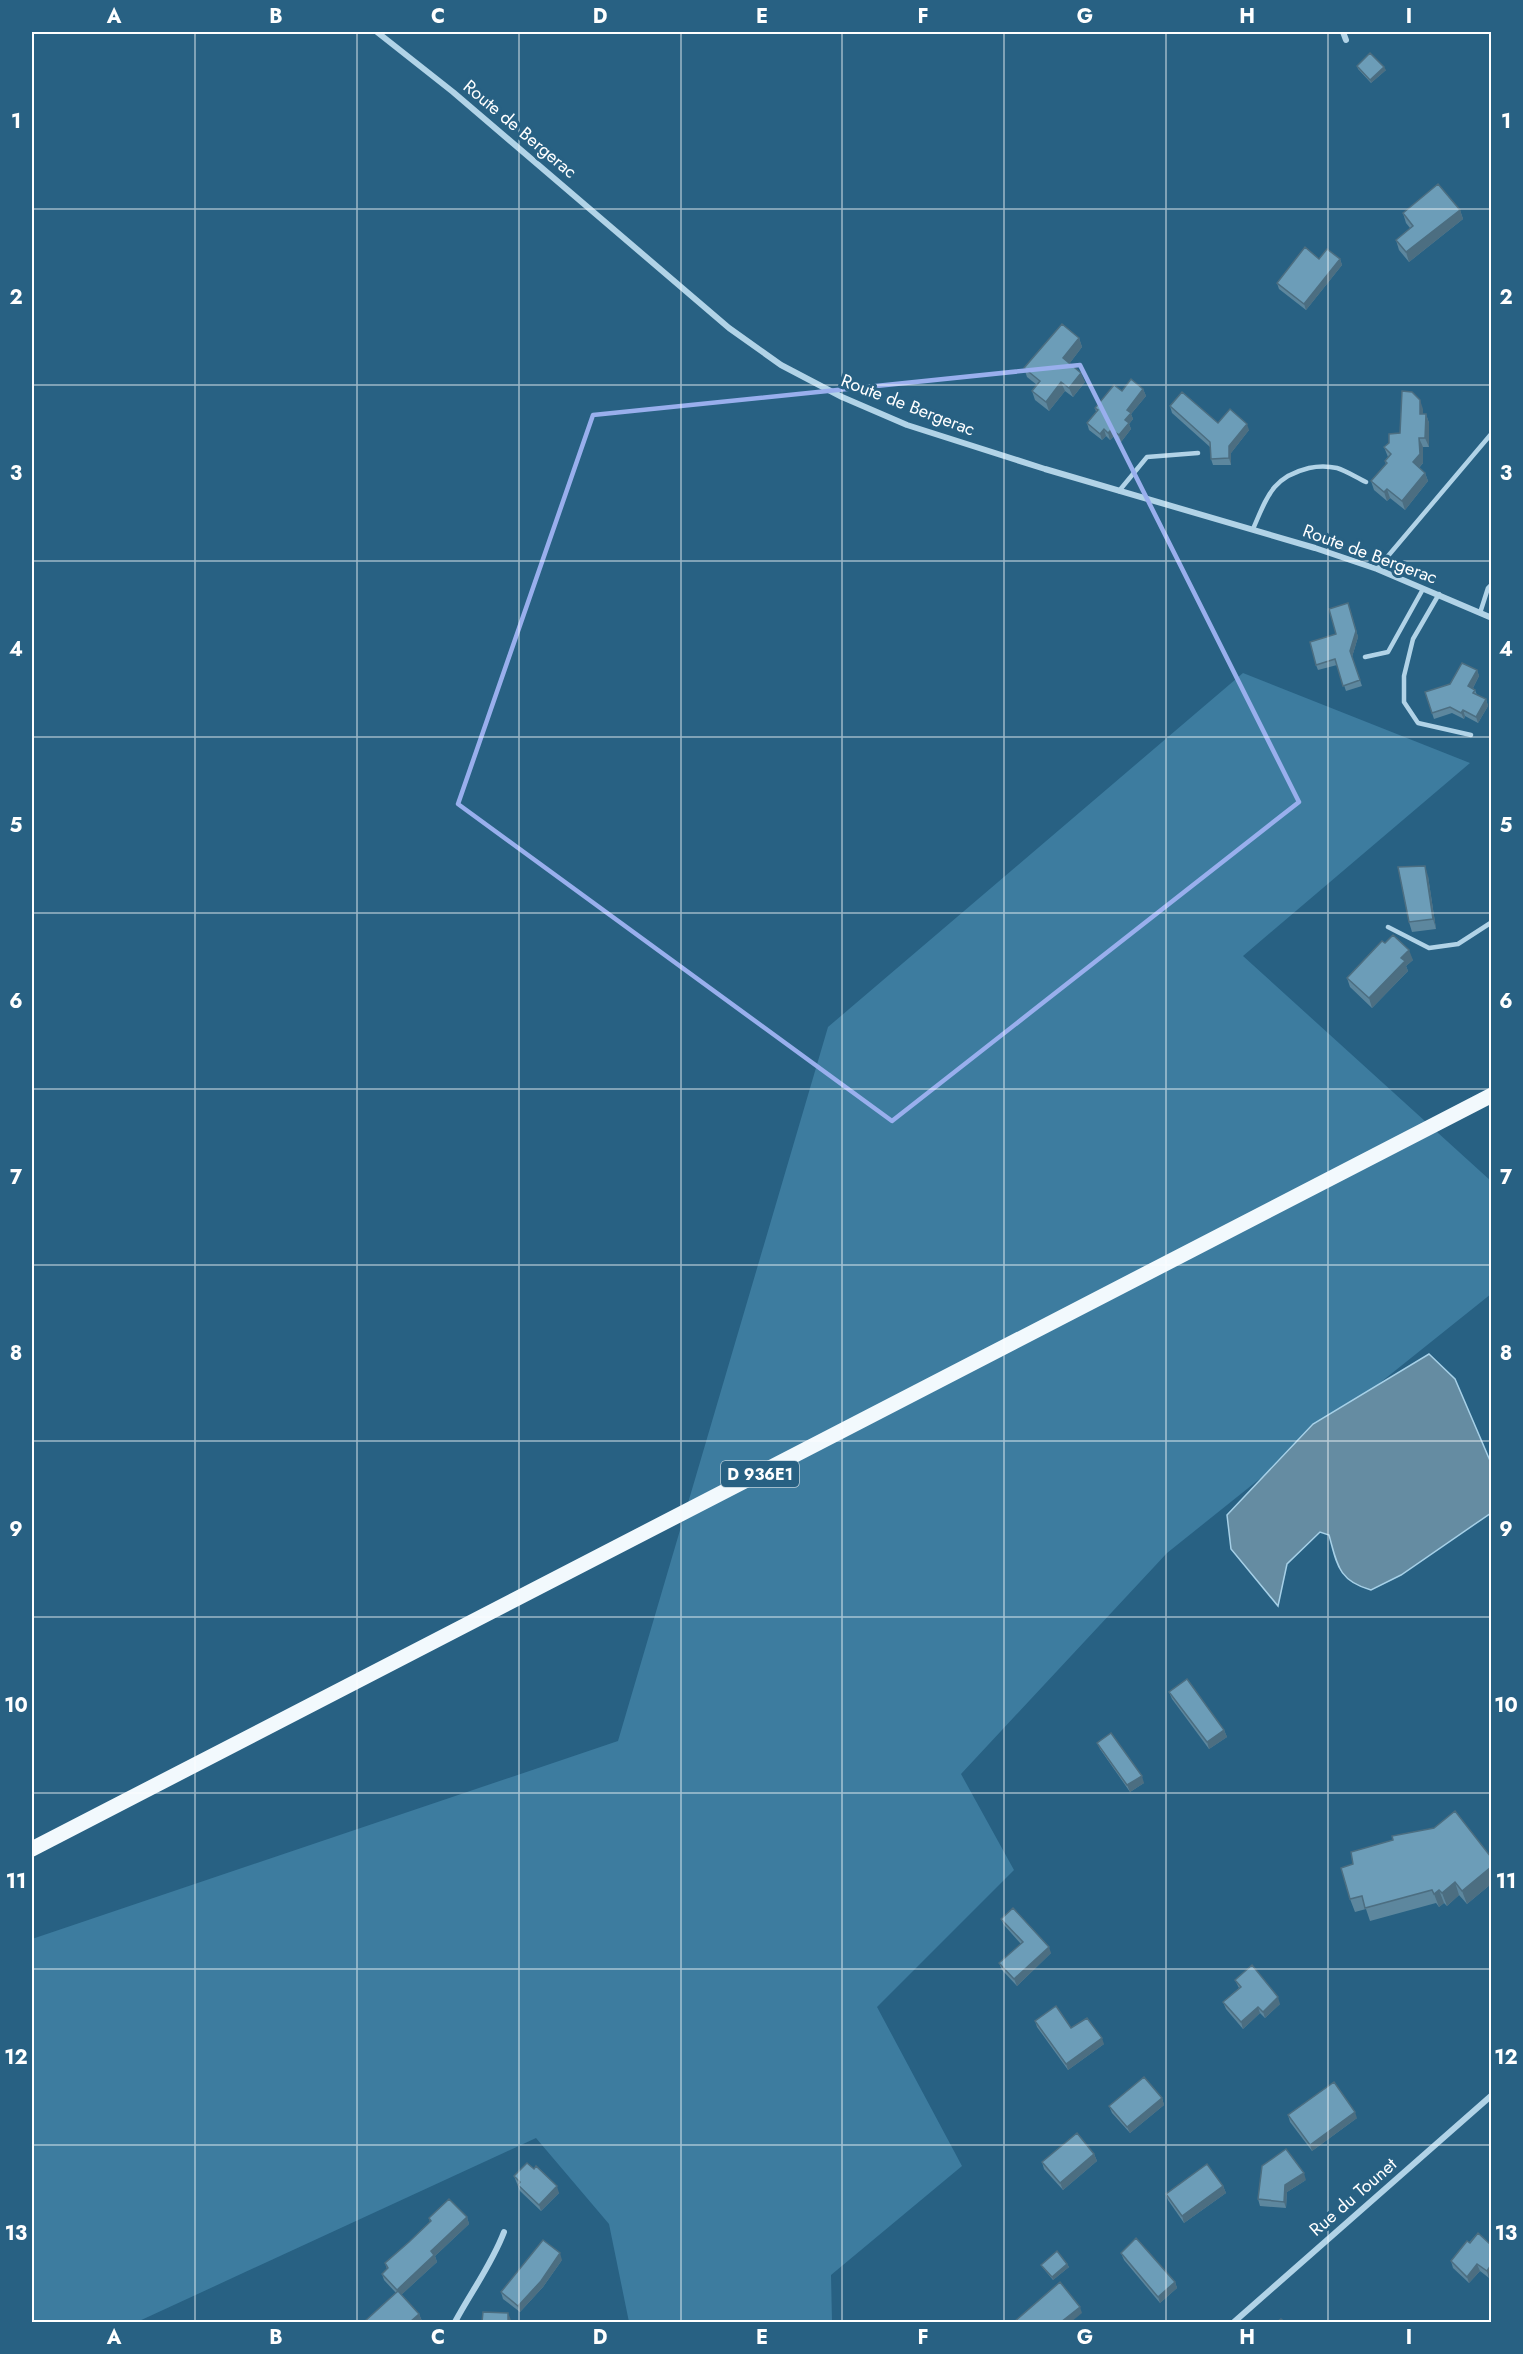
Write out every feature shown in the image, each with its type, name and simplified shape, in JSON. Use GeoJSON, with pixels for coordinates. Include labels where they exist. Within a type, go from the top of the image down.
{"type":"FeatureCollection","features":[{"type":"Feature","properties":{"kind":"main road","name":"D 936E1"},"geometry":{"type":"LineString","coordinates":[[32,1850],[1491,1095]]}},
{"type":"Feature","properties":{"kind":"street","name":"Route de Bergerac"},"geometry":{"type":"LineString","coordinates":[[377,32],[453,92],[729,328],[781,365],[842,398],[907,425],[1119,491],[1253,529],[1377,569],[1491,618]]}},
{"type":"Feature","properties":{"kind":"street"},"geometry":{"type":"LineString","coordinates":[[1343,32],[1346,40]]}},
{"type":"Feature","properties":{"kind":"street","name":"Rue du Tounet"},"geometry":{"type":"LineString","coordinates":[[1234,2322],[1491,2095]]}},
{"type":"Feature","properties":{"kind":"street"},"geometry":{"type":"LineString","coordinates":[[455,2322],[476,2283],[495,2256],[504,2232]]}},
{"type":"Feature","properties":{"kind":"lane"},"geometry":{"type":"LineString","coordinates":[[1377,569],[1491,433]]}},
{"type":"Feature","properties":{"kind":"lane"},"geometry":{"type":"LineString","coordinates":[[1119,491],[1147,457],[1198,453]]}},
{"type":"Feature","properties":{"kind":"lane"},"geometry":{"type":"LineString","coordinates":[[1253,529],[1264,503],[1278,481],[1294,472],[1318,466],[1337,468],[1366,482]]}},
{"type":"Feature","properties":{"kind":"lane"},"geometry":{"type":"LineString","coordinates":[[1480,614],[1491,584]]}},
{"type":"Feature","properties":{"kind":"lane"},"geometry":{"type":"LineString","coordinates":[[1365,657],[1388,652],[1423,589]]}},
{"type":"Feature","properties":{"kind":"lane"},"geometry":{"type":"LineString","coordinates":[[1439,594],[1413,639],[1404,676],[1404,702],[1418,723],[1471,735]]}},
{"type":"Feature","properties":{"kind":"lane"},"geometry":{"type":"LineString","coordinates":[[1388,927],[1429,948],[1458,944],[1491,922]]}},
{"type":"Feature","properties":{"kind":"highlighted area"},"geometry":{"type":"Polygon","coordinates":[[[1080,365],[1299,802],[892,1121],[458,804],[593,415],[1080,365]]]}},
{"type":"Feature","properties":{"kind":"shaded area"},"geometry":{"type":"Polygon","coordinates":[[[1243,673],[1470,763],[1243,956],[1491,1181],[1491,1294],[1167,1553],[961,1774],[1014,1870],[877,2007],[962,2166],[831,2275],[832,2322],[629,2322],[609,2224],[536,2138],[137,2322],[32,2322],[32,1939],[618,1741],[828,1027],[1243,673]]]}},
{"type":"Feature","properties":{"kind":"shaded area"},"geometry":{"type":"Polygon","coordinates":[[[1429,1354],[1455,1379],[1491,1463],[1491,1513],[1401,1575],[1371,1590],[1352,1582],[1345,1576],[1337,1563],[1329,1535],[1320,1532],[1287,1564],[1278,1606],[1231,1549],[1227,1515],[1313,1424],[1429,1354]]]}},
{"type":"Feature","properties":{"kind":"building"},"geometry":{"type":"Polygon","coordinates":[[[1370,53],[1384,67],[1370,80],[1357,66],[1370,53]]]}},
{"type":"Feature","properties":{"kind":"building"},"geometry":{"type":"Polygon","coordinates":[[[1438,184],[1460,210],[1406,252],[1396,240],[1413,226],[1403,213],[1438,184]]]}},
{"type":"Feature","properties":{"kind":"building"},"geometry":{"type":"Polygon","coordinates":[[[1305,247],[1319,259],[1327,249],[1340,259],[1304,304],[1277,283],[1305,247]]]}},
{"type":"Feature","properties":{"kind":"building"},"geometry":{"type":"Polygon","coordinates":[[[1062,324],[1079,338],[1063,358],[1081,373],[1069,388],[1061,382],[1046,402],[1032,391],[1040,381],[1024,368],[1062,324]]]}},
{"type":"Feature","properties":{"kind":"building"},"geometry":{"type":"Polygon","coordinates":[[[1131,379],[1143,389],[1127,410],[1131,413],[1125,420],[1129,423],[1119,435],[1111,430],[1108,433],[1104,429],[1100,434],[1087,423],[1098,410],[1095,408],[1114,385],[1122,391],[1131,379]]]}},
{"type":"Feature","properties":{"kind":"building"},"geometry":{"type":"Polygon","coordinates":[[[1402,391],[1412,392],[1420,400],[1420,414],[1426,414],[1425,438],[1419,438],[1420,454],[1413,462],[1425,473],[1402,501],[1387,489],[1384,492],[1371,481],[1387,463],[1385,461],[1391,454],[1384,447],[1389,443],[1389,434],[1400,433],[1402,391]]]}},
{"type":"Feature","properties":{"kind":"building"},"geometry":{"type":"Polygon","coordinates":[[[1182,392],[1218,423],[1230,409],[1247,424],[1229,446],[1229,458],[1211,459],[1210,442],[1170,406],[1182,392]]]}},
{"type":"Feature","properties":{"kind":"building"},"geometry":{"type":"Polygon","coordinates":[[[1348,603],[1356,631],[1350,651],[1360,680],[1343,686],[1335,659],[1316,665],[1310,642],[1336,634],[1329,609],[1348,603]]]}},
{"type":"Feature","properties":{"kind":"building"},"geometry":{"type":"Polygon","coordinates":[[[1462,663],[1477,670],[1468,686],[1475,690],[1473,693],[1486,699],[1476,717],[1463,710],[1461,713],[1450,707],[1432,713],[1425,692],[1450,684],[1462,663]]]}},
{"type":"Feature","properties":{"kind":"building"},"geometry":{"type":"Polygon","coordinates":[[[1425,866],[1433,919],[1409,922],[1398,867],[1425,866]]]}},
{"type":"Feature","properties":{"kind":"building"},"geometry":{"type":"Polygon","coordinates":[[[1393,935],[1409,950],[1401,958],[1405,961],[1369,998],[1347,978],[1382,941],[1385,943],[1393,935]]]}},
{"type":"Feature","properties":{"kind":"building"},"geometry":{"type":"Polygon","coordinates":[[[1187,1679],[1224,1730],[1207,1742],[1169,1692],[1187,1679]]]}},
{"type":"Feature","properties":{"kind":"building"},"geometry":{"type":"Polygon","coordinates":[[[1111,1733],[1142,1776],[1127,1785],[1097,1743],[1111,1733]]]}},
{"type":"Feature","properties":{"kind":"building"},"geometry":{"type":"Polygon","coordinates":[[[1455,1811],[1491,1857],[1491,1867],[1462,1891],[1455,1882],[1442,1893],[1439,1890],[1434,1894],[1432,1890],[1365,1908],[1362,1896],[1350,1899],[1341,1868],[1353,1864],[1351,1852],[1393,1840],[1392,1836],[1434,1828],[1455,1811]]]}},
{"type":"Feature","properties":{"kind":"building"},"geometry":{"type":"Polygon","coordinates":[[[1013,1908],[1049,1947],[1014,1979],[999,1963],[1023,1942],[1001,1919],[1013,1908]]]}},
{"type":"Feature","properties":{"kind":"building"},"geometry":{"type":"Polygon","coordinates":[[[1252,1965],[1278,1997],[1263,2012],[1258,2007],[1241,2022],[1223,2002],[1241,1987],[1235,1980],[1252,1965]]]}},
{"type":"Feature","properties":{"kind":"building"},"geometry":{"type":"Polygon","coordinates":[[[1056,2006],[1071,2028],[1087,2018],[1102,2038],[1066,2064],[1035,2021],[1056,2006]]]}},
{"type":"Feature","properties":{"kind":"building"},"geometry":{"type":"Polygon","coordinates":[[[1144,2077],[1162,2098],[1127,2127],[1109,2106],[1144,2077]]]}},
{"type":"Feature","properties":{"kind":"building"},"geometry":{"type":"Polygon","coordinates":[[[1334,2082],[1355,2112],[1310,2145],[1288,2115],[1334,2082]]]}},
{"type":"Feature","properties":{"kind":"building"},"geometry":{"type":"Polygon","coordinates":[[[1077,2133],[1094,2154],[1060,2183],[1042,2162],[1077,2133]]]}},
{"type":"Feature","properties":{"kind":"building"},"geometry":{"type":"Polygon","coordinates":[[[1286,2149],[1304,2173],[1285,2185],[1284,2202],[1258,2199],[1262,2166],[1286,2149]]]}},
{"type":"Feature","properties":{"kind":"building"},"geometry":{"type":"Polygon","coordinates":[[[527,2163],[534,2169],[536,2166],[557,2186],[539,2205],[518,2185],[520,2182],[514,2176],[527,2163]]]}},
{"type":"Feature","properties":{"kind":"building"},"geometry":{"type":"Polygon","coordinates":[[[1207,2164],[1223,2186],[1182,2216],[1166,2194],[1207,2164]]]}},
{"type":"Feature","properties":{"kind":"building"},"geometry":{"type":"Polygon","coordinates":[[[449,2199],[467,2217],[431,2251],[434,2255],[397,2290],[382,2274],[388,2268],[385,2263],[431,2221],[429,2218],[449,2199]]]}},
{"type":"Feature","properties":{"kind":"building"},"geometry":{"type":"Polygon","coordinates":[[[1478,2233],[1491,2245],[1491,2265],[1487,2271],[1477,2264],[1467,2277],[1451,2261],[1467,2241],[1470,2243],[1478,2233]]]}},
{"type":"Feature","properties":{"kind":"building"},"geometry":{"type":"Polygon","coordinates":[[[1136,2238],[1175,2282],[1158,2297],[1121,2253],[1136,2238]]]}},
{"type":"Feature","properties":{"kind":"building"},"geometry":{"type":"Polygon","coordinates":[[[543,2240],[560,2253],[541,2281],[518,2306],[501,2292],[543,2240]]]}},
{"type":"Feature","properties":{"kind":"building"},"geometry":{"type":"Polygon","coordinates":[[[1057,2251],[1067,2264],[1052,2277],[1041,2265],[1057,2251]]]}},
{"type":"Feature","properties":{"kind":"building"},"geometry":{"type":"Polygon","coordinates":[[[1060,2282],[1080,2307],[1061,2322],[1014,2322],[1060,2282]]]}},
{"type":"Feature","properties":{"kind":"building"},"geometry":{"type":"Polygon","coordinates":[[[398,2291],[419,2314],[410,2322],[364,2322],[398,2291]]]}},
{"type":"Feature","properties":{"kind":"building"},"geometry":{"type":"Polygon","coordinates":[[[483,2312],[508,2313],[508,2322],[482,2322],[483,2312]]]}}]}
